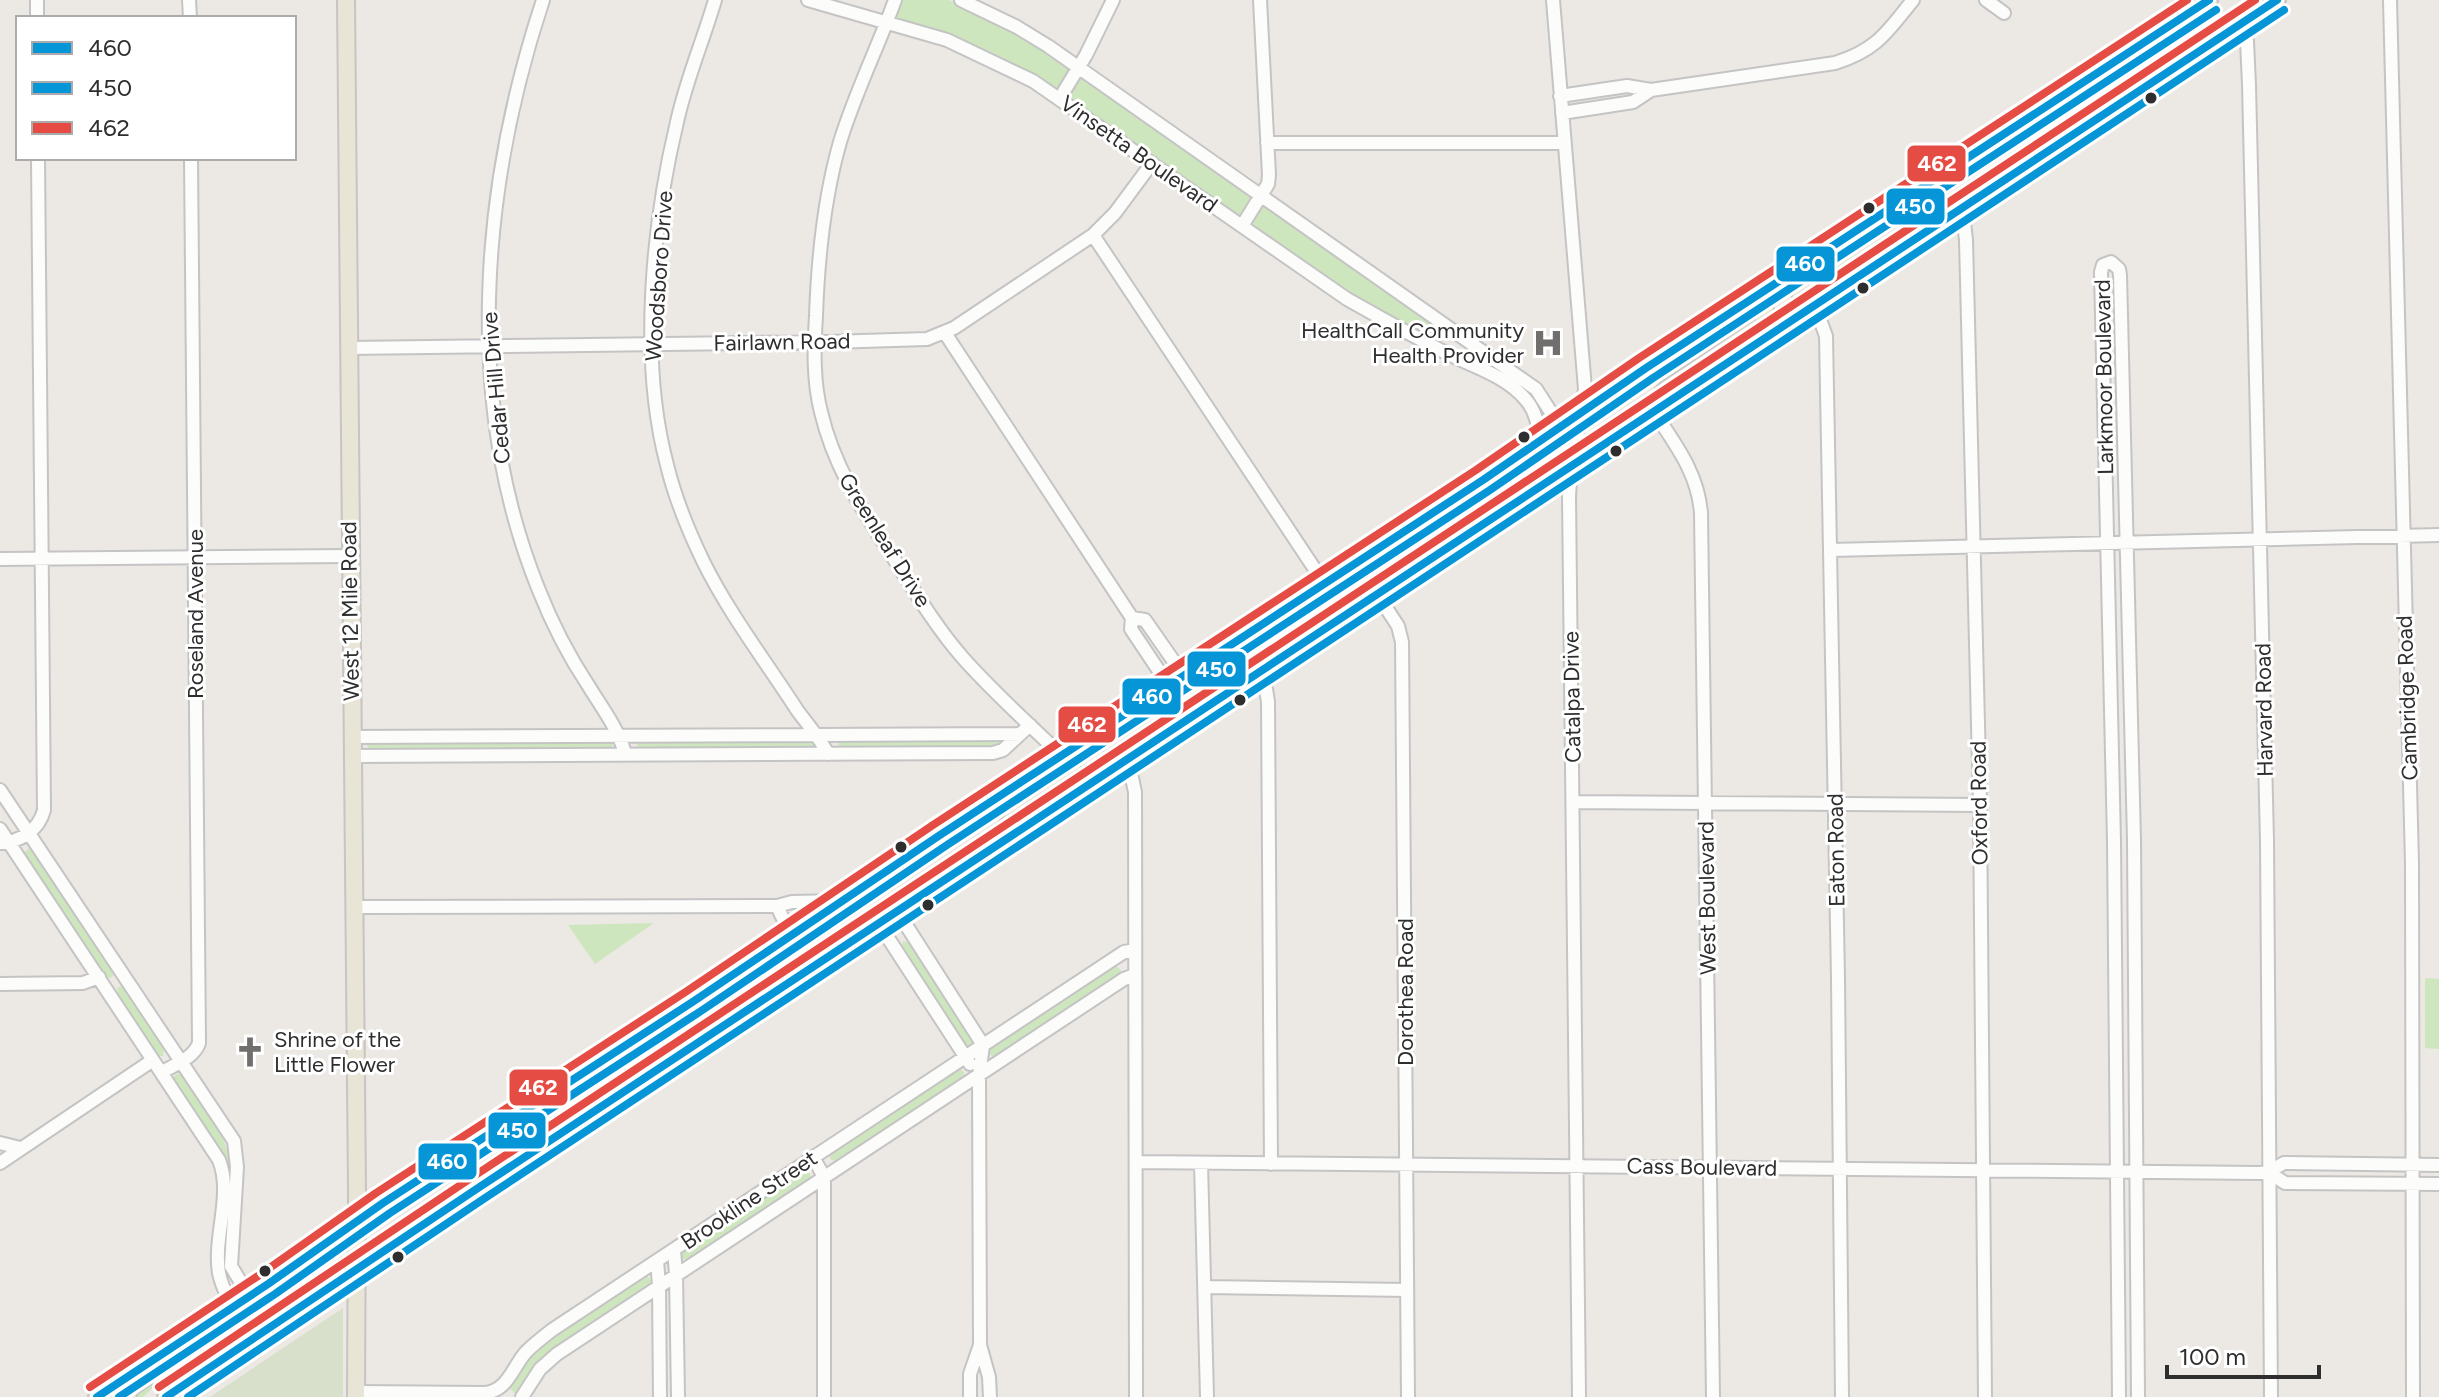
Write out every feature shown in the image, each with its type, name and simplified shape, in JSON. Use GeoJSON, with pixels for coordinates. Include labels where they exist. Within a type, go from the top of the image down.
{"type":"FeatureCollection","features":[{"type":"Feature","properties":{"kind":"main road","name":"West 12 Mile Road"},"geometry":{"type":"LineString","coordinates":[[346,0],[356,1394]]}},
{"type":"Feature","properties":{"kind":"main road"},"geometry":{"type":"LineString","coordinates":[[97,1397],[841,901],[1483,480],[1646,368],[2209,0]]}},
{"type":"Feature","properties":{"kind":"main road"},"geometry":{"type":"LineString","coordinates":[[166,1397],[2277,0]]}},
{"type":"Feature","properties":{"kind":"main road"},"geometry":{"type":"LineString","coordinates":[[2083,128],[2111,94],[2200,34],[2197,19],[2186,15]]}},
{"type":"Feature","properties":{"kind":"main road"},"geometry":{"type":"LineString","coordinates":[[2066,140],[2051,131],[2049,126],[2054,116],[2143,57],[2165,30]]}},
{"type":"Feature","properties":{"kind":"main road"},"geometry":{"type":"LineString","coordinates":[[1896,252],[1911,226],[2004,163],[2001,149],[1990,145]]}},
{"type":"Feature","properties":{"kind":"main road"},"geometry":{"type":"LineString","coordinates":[[1812,307],[1801,296],[1800,287],[1902,216],[1916,192]]}},
{"type":"Feature","properties":{"kind":"main road"},"geometry":{"type":"LineString","coordinates":[[1654,412],[1667,389],[1761,326],[1767,316],[1766,310],[1763,305],[1751,302]]}},
{"type":"Feature","properties":{"kind":"main road"},"geometry":{"type":"LineString","coordinates":[[1377,594],[1362,583],[1366,570],[1453,511],[1483,480]]}},
{"type":"Feature","properties":{"kind":"main road"},"geometry":{"type":"LineString","coordinates":[[1259,672],[1279,644],[1336,604],[1338,599],[1334,587],[1324,583]]}},
{"type":"Feature","properties":{"kind":"main road"},"geometry":{"type":"LineString","coordinates":[[1123,763],[1112,748],[1113,739],[1155,710],[1169,686]]}},
{"type":"Feature","properties":{"kind":"main road"},"geometry":{"type":"LineString","coordinates":[[985,853],[1013,819],[1070,782],[1073,775],[1071,763],[1062,756]]}},
{"type":"Feature","properties":{"kind":"main road"},"geometry":{"type":"LineString","coordinates":[[631,1087],[619,1082],[616,1073],[620,1063],[679,1024],[694,1001]]}},
{"type":"Feature","properties":{"kind":"main road"},"geometry":{"type":"LineString","coordinates":[[430,1220],[470,1178],[577,1108],[583,1099],[582,1089],[569,1081]]}},
{"type":"Feature","properties":{"kind":"main road"},"geometry":{"type":"LineString","coordinates":[[249,1296],[254,1315],[251,1339]]}},
{"type":"Feature","properties":{"kind":"main road"},"geometry":{"type":"LineString","coordinates":[[127,1397],[130,1388],[212,1331],[233,1308]]}},
{"type":"Feature","properties":{"kind":"street","name":"Cedar Hill Drive"},"geometry":{"type":"LineString","coordinates":[[543,0],[522,70],[503,160],[490,282],[490,346],[498,444],[512,514],[538,589],[582,676],[620,736],[625,753]]}},
{"type":"Feature","properties":{"kind":"street","name":"Woodsboro Drive"},"geometry":{"type":"LineString","coordinates":[[715,0],[688,78],[666,170],[658,227],[652,344],[654,394],[662,445],[675,492],[704,563],[828,754]]}},
{"type":"Feature","properties":{"kind":"street","name":"Vinsetta Boulevard"},"geometry":{"type":"LineString","coordinates":[[808,0],[968,49],[1011,68],[1060,98],[1347,299],[1516,390],[1534,413],[1541,440]]}},
{"type":"Feature","properties":{"kind":"street","name":"Greenleaf Drive"},"geometry":{"type":"LineString","coordinates":[[895,0],[854,101],[828,193],[817,281],[815,342],[821,413],[837,462],[853,496],[946,636],[1062,756]]}},
{"type":"Feature","properties":{"kind":"street","name":"Vinsetta Boulevard"},"geometry":{"type":"LineString","coordinates":[[961,0],[1017,27],[1459,334],[1536,389],[1561,428]]}},
{"type":"Feature","properties":{"kind":"street"},"geometry":{"type":"LineString","coordinates":[[1060,98],[1113,0]]}},
{"type":"Feature","properties":{"kind":"street"},"geometry":{"type":"LineString","coordinates":[[1242,226],[1269,179],[1260,0]]}},
{"type":"Feature","properties":{"kind":"street","name":"Catalpa Drive"},"geometry":{"type":"LineString","coordinates":[[1553,0],[1585,389],[1569,496],[1579,1397]]}},
{"type":"Feature","properties":{"kind":"street"},"geometry":{"type":"LineString","coordinates":[[1560,96],[1627,86],[1651,90],[1835,63],[1871,48],[1913,0]]}},
{"type":"Feature","properties":{"kind":"street"},"geometry":{"type":"LineString","coordinates":[[1986,0],[2004,13]]}},
{"type":"Feature","properties":{"kind":"street","name":"Cambridge Road"},"geometry":{"type":"LineString","coordinates":[[2390,0],[2412,863],[2413,1397]]}},
{"type":"Feature","properties":{"kind":"street","name":"Harvard Road"},"geometry":{"type":"LineString","coordinates":[[2241,24],[2247,41],[2249,70],[2268,855],[2271,1397]]}},
{"type":"Feature","properties":{"kind":"street"},"geometry":{"type":"LineString","coordinates":[[1562,113],[1633,102],[1651,90]]}},
{"type":"Feature","properties":{"kind":"street"},"geometry":{"type":"LineString","coordinates":[[1267,143],[1564,143]]}},
{"type":"Feature","properties":{"kind":"street"},"geometry":{"type":"LineString","coordinates":[[5,843],[29,834],[40,822],[44,810],[38,160]]}},
{"type":"Feature","properties":{"kind":"street","name":"Roseland Avenue"},"geometry":{"type":"LineString","coordinates":[[180,1061],[197,1050],[199,1043],[191,160]]}},
{"type":"Feature","properties":{"kind":"street","name":"Fairlawn Road"},"geometry":{"type":"LineString","coordinates":[[348,348],[927,339],[945,333],[1093,235],[1115,213],[1152,163]]}},
{"type":"Feature","properties":{"kind":"street","name":"Oxford Road"},"geometry":{"type":"LineString","coordinates":[[1959,210],[1966,240],[1980,805],[1985,1397]]}},
{"type":"Feature","properties":{"kind":"street"},"geometry":{"type":"LineString","coordinates":[[1093,235],[1324,583]]}},
{"type":"Feature","properties":{"kind":"street","name":"Larkmoor Boulevard"},"geometry":{"type":"LineString","coordinates":[[2111,262],[2119,269],[2120,275],[2126,543],[2134,840],[2138,1396],[2119,1396],[2114,841],[2101,272],[2103,265],[2111,262]]}},
{"type":"Feature","properties":{"kind":"street","name":"Eaton Road"},"geometry":{"type":"LineString","coordinates":[[1812,307],[1826,336],[1842,1397]]}},
{"type":"Feature","properties":{"kind":"street"},"geometry":{"type":"LineString","coordinates":[[945,333],[1132,618],[1131,629],[1169,686]]}},
{"type":"Feature","properties":{"kind":"street"},"geometry":{"type":"LineString","coordinates":[[1448,354],[1459,334]]}},
{"type":"Feature","properties":{"kind":"street","name":"West Boulevard"},"geometry":{"type":"LineString","coordinates":[[1654,412],[1690,469],[1700,499],[1713,1397]]}},
{"type":"Feature","properties":{"kind":"street"},"geometry":{"type":"LineString","coordinates":[[1831,550],[2439,535]]}},
{"type":"Feature","properties":{"kind":"street"},"geometry":{"type":"LineString","coordinates":[[0,559],[350,556]]}},
{"type":"Feature","properties":{"kind":"street","name":"Dorothea Road"},"geometry":{"type":"LineString","coordinates":[[1377,594],[1398,626],[1402,642],[1408,1397]]}},
{"type":"Feature","properties":{"kind":"street"},"geometry":{"type":"LineString","coordinates":[[1132,618],[1145,620],[1184,676]]}},
{"type":"Feature","properties":{"kind":"street"},"geometry":{"type":"LineString","coordinates":[[1259,672],[1268,702],[1271,1164]]}},
{"type":"Feature","properties":{"kind":"street"},"geometry":{"type":"LineString","coordinates":[[351,756],[993,753],[1003,750],[1030,725]]}},
{"type":"Feature","properties":{"kind":"street"},"geometry":{"type":"LineString","coordinates":[[351,737],[1019,734]]}},
{"type":"Feature","properties":{"kind":"street"},"geometry":{"type":"LineString","coordinates":[[1123,763],[1132,778],[1135,792],[1136,1397]]}},
{"type":"Feature","properties":{"kind":"street"},"geometry":{"type":"LineString","coordinates":[[0,790],[230,1133],[237,1167],[231,1266],[249,1296]]}},
{"type":"Feature","properties":{"kind":"street"},"geometry":{"type":"LineString","coordinates":[[1573,802],[1980,805]]}},
{"type":"Feature","properties":{"kind":"street"},"geometry":{"type":"LineString","coordinates":[[0,829],[5,843],[103,982],[221,1165],[223,1180],[218,1271],[233,1308]]}},
{"type":"Feature","properties":{"kind":"street"},"geometry":{"type":"LineString","coordinates":[[2114,841],[2134,840]]}},
{"type":"Feature","properties":{"kind":"street"},"geometry":{"type":"LineString","coordinates":[[353,907],[777,906],[792,902],[841,901]]}},
{"type":"Feature","properties":{"kind":"street"},"geometry":{"type":"LineString","coordinates":[[777,906],[785,923],[786,938]]}},
{"type":"Feature","properties":{"kind":"street"},"geometry":{"type":"LineString","coordinates":[[897,911],[983,1045],[979,1076],[980,1345],[989,1377],[990,1397]]}},
{"type":"Feature","properties":{"kind":"street"},"geometry":{"type":"LineString","coordinates":[[879,924],[979,1076]]}},
{"type":"Feature","properties":{"kind":"street","name":"Brookline Street"},"geometry":{"type":"LineString","coordinates":[[356,1394],[500,1393],[523,1355],[561,1323],[1124,952],[1135,950]]}},
{"type":"Feature","properties":{"kind":"street","name":"Brookline Street"},"geometry":{"type":"LineString","coordinates":[[522,1397],[540,1369],[557,1354],[1124,979],[1135,975]]}},
{"type":"Feature","properties":{"kind":"street"},"geometry":{"type":"LineString","coordinates":[[0,984],[103,982],[125,977]]}},
{"type":"Feature","properties":{"kind":"street"},"geometry":{"type":"LineString","coordinates":[[0,1163],[153,1060]]}},
{"type":"Feature","properties":{"kind":"street"},"geometry":{"type":"LineString","coordinates":[[162,1072],[180,1061]]}},
{"type":"Feature","properties":{"kind":"street"},"geometry":{"type":"LineString","coordinates":[[0,1143],[20,1148]]}},
{"type":"Feature","properties":{"kind":"street"},"geometry":{"type":"LineString","coordinates":[[813,1157],[824,1177],[824,1397]]}},
{"type":"Feature","properties":{"kind":"street","name":"Cass Boulevard"},"geometry":{"type":"LineString","coordinates":[[1136,1162],[2117,1172],[2268,1172],[2284,1163],[2439,1165]]}},
{"type":"Feature","properties":{"kind":"street"},"geometry":{"type":"LineString","coordinates":[[1201,1163],[1207,1397]]}},
{"type":"Feature","properties":{"kind":"street","name":"Cass Boulevard"},"geometry":{"type":"LineString","coordinates":[[2268,1172],[2285,1183],[2439,1184]]}},
{"type":"Feature","properties":{"kind":"street"},"geometry":{"type":"LineString","coordinates":[[674,1250],[678,1397]]}},
{"type":"Feature","properties":{"kind":"street"},"geometry":{"type":"LineString","coordinates":[[657,1261],[660,1397]]}},
{"type":"Feature","properties":{"kind":"street"},"geometry":{"type":"LineString","coordinates":[[1205,1287],[1407,1290]]}},
{"type":"Feature","properties":{"kind":"street"},"geometry":{"type":"LineString","coordinates":[[970,1397],[970,1374],[980,1345]]}},
{"type":"Feature","properties":{"kind":"green space"},"geometry":{"type":"Polygon","coordinates":[[[899,0],[954,2],[1027,40],[1069,67],[1070,72],[1061,88],[1054,89],[1025,70],[982,49],[895,19],[899,0]]]}},
{"type":"Feature","properties":{"kind":"green space"},"geometry":{"type":"Polygon","coordinates":[[[1080,77],[1250,195],[1243,212],[1234,214],[1070,101],[1067,94],[1080,77]]]}},
{"type":"Feature","properties":{"kind":"green space"},"geometry":{"type":"Polygon","coordinates":[[[1267,206],[1448,333],[1446,340],[1439,342],[1350,293],[1258,230],[1253,218],[1262,207],[1267,206]]]}},
{"type":"Feature","properties":{"kind":"green space"},"geometry":{"type":"Polygon","coordinates":[[[609,740],[613,744],[611,749],[372,751],[367,746],[371,741],[609,740]]]}},
{"type":"Feature","properties":{"kind":"green space"},"geometry":{"type":"Polygon","coordinates":[[[840,740],[1001,742],[994,748],[843,749],[838,745],[840,740]]]}},
{"type":"Feature","properties":{"kind":"green space"},"geometry":{"type":"Polygon","coordinates":[[[638,741],[814,741],[815,744],[812,748],[642,750],[637,747],[638,741]]]}},
{"type":"Feature","properties":{"kind":"green space"},"geometry":{"type":"Polygon","coordinates":[[[32,848],[115,972],[112,977],[103,974],[25,857],[24,853],[32,848]]]}},
{"type":"Feature","properties":{"kind":"green space"},"geometry":{"type":"Polygon","coordinates":[[[654,923],[595,964],[568,925],[654,923]]]}},
{"type":"Feature","properties":{"kind":"green space"},"geometry":{"type":"Polygon","coordinates":[[[903,941],[911,943],[975,1042],[970,1047],[964,1047],[901,951],[903,941]]]}},
{"type":"Feature","properties":{"kind":"green space"},"geometry":{"type":"Polygon","coordinates":[[[1115,965],[1121,970],[1118,977],[997,1058],[990,1055],[989,1047],[1115,965]]]}},
{"type":"Feature","properties":{"kind":"green space"},"geometry":{"type":"Polygon","coordinates":[[[2425,978],[2439,979],[2439,1049],[2425,1048],[2425,978]]]}},
{"type":"Feature","properties":{"kind":"green space"},"geometry":{"type":"Polygon","coordinates":[[[122,986],[164,1048],[163,1056],[155,1056],[118,996],[117,988],[122,986]]]}},
{"type":"Feature","properties":{"kind":"green space"},"geometry":{"type":"Polygon","coordinates":[[[959,1068],[964,1072],[964,1079],[840,1161],[831,1160],[829,1154],[959,1068]]]}},
{"type":"Feature","properties":{"kind":"green space"},"geometry":{"type":"Polygon","coordinates":[[[179,1074],[223,1138],[228,1152],[230,1181],[225,1161],[171,1080],[179,1074]]]}},
{"type":"Feature","properties":{"kind":"green space"},"geometry":{"type":"Polygon","coordinates":[[[806,1169],[810,1173],[810,1181],[689,1261],[681,1258],[680,1252],[806,1169]]]}},
{"type":"Feature","properties":{"kind":"green space"},"geometry":{"type":"Polygon","coordinates":[[[340,1245],[344,1247],[345,1262],[260,1319],[257,1307],[340,1245]]]}},
{"type":"Feature","properties":{"kind":"green space"},"geometry":{"type":"Polygon","coordinates":[[[646,1275],[652,1281],[650,1286],[519,1392],[514,1393],[508,1386],[539,1344],[646,1275]]]}},
{"type":"Feature","properties":{"kind":"green space"},"geometry":{"type":"Polygon","coordinates":[[[343,1308],[343,1397],[210,1397],[343,1308]]]}},
{"type":"Feature","properties":{"kind":"green space"},"geometry":{"type":"Polygon","coordinates":[[[248,1313],[245,1323],[163,1378],[143,1397],[132,1397],[134,1389],[248,1313]]]}},
{"type":"Feature","properties":{"kind":"transit line","name":"462"},"geometry":{"type":"LineString","coordinates":[[90,1387],[261,1274],[376,1193],[1476,470],[1639,358],[2187,0]]}},
{"type":"Feature","properties":{"kind":"transit line","name":"460"},"geometry":{"type":"LineString","coordinates":[[97,1397],[268,1284],[383,1203],[1483,480],[1646,368],[2209,0]]}},
{"type":"Feature","properties":{"kind":"transit line","name":"462"},"geometry":{"type":"LineString","coordinates":[[159,1387],[2255,0]]}},
{"type":"Feature","properties":{"kind":"transit line","name":"460"},"geometry":{"type":"LineString","coordinates":[[166,1397],[2277,0]]}},
{"type":"Feature","properties":{"kind":"transit line","name":"450"},"geometry":{"type":"LineString","coordinates":[[119,1397],[275,1294],[390,1213],[1490,490],[1653,378],[2216,10]]}},
{"type":"Feature","properties":{"kind":"transit line","name":"450"},"geometry":{"type":"LineString","coordinates":[[188,1397],[2284,10]]}},
{"type":"Feature","properties":{"kind":"place","name":"HealthCall Community Health Provider"},"geometry":{"type":"Point","coordinates":[1548,343]}},
{"type":"Feature","properties":{"kind":"place","name":"Shrine of the Little Flower"},"geometry":{"type":"Point","coordinates":[250,1052]}}]}
